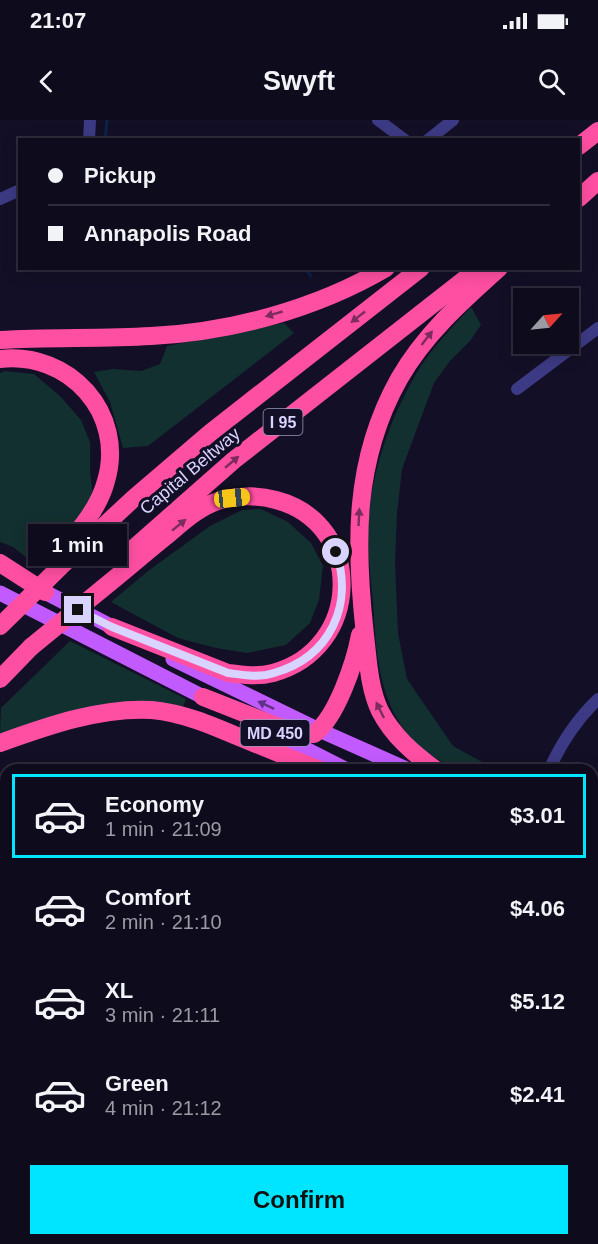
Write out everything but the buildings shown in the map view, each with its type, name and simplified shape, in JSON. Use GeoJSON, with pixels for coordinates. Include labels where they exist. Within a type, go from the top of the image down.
{"type":"FeatureCollection","features":[{"type":"Feature","properties":{"kind":"highway"},"geometry":{"type":"LineString","coordinates":[[580,145],[598,131]]}},
{"type":"Feature","properties":{"kind":"highway"},"geometry":{"type":"LineString","coordinates":[[580,190],[598,176]]}},
{"type":"Feature","properties":{"kind":"highway"},"geometry":{"type":"LineString","coordinates":[[580,197],[598,181]]}},
{"type":"Feature","properties":{"kind":"highway"},"geometry":{"type":"LineString","coordinates":[[0,340],[153,336],[220,328],[294,309],[356,285],[382,270]]}},
{"type":"Feature","properties":{"kind":"highway","name":"Capital Beltway"},"geometry":{"type":"LineString","coordinates":[[0,626],[56,564],[210,433],[418,270]]}},
{"type":"Feature","properties":{"kind":"highway","name":"Capital Beltway"},"geometry":{"type":"LineString","coordinates":[[0,679],[31,646],[98,587],[161,523],[234,460],[476,270]]}},
{"type":"Feature","properties":{"kind":"highway"},"geometry":{"type":"LineString","coordinates":[[428,764],[403,743],[389,726],[379,709],[371,681],[363,618],[358,537],[360,504],[372,443],[399,380],[433,330],[497,270]]}},
{"type":"Feature","properties":{"kind":"highway"},"geometry":{"type":"LineString","coordinates":[[0,359],[30,358],[48,363],[66,373],[81,385],[94,401],[103,418],[109,438],[110,460],[106,482],[96,504],[56,564]]}},
{"type":"Feature","properties":{"kind":"highway"},"geometry":{"type":"LineString","coordinates":[[98,587],[190,516],[217,501],[249,496],[267,497],[301,510],[327,537],[336,552],[341,567],[342,602],[329,633],[305,659],[273,674],[248,676],[228,673],[112,627]]}},
{"type":"Feature","properties":{"kind":"highway"},"geometry":{"type":"LineString","coordinates":[[0,563],[45,592]]}},
{"type":"Feature","properties":{"kind":"highway"},"geometry":{"type":"LineString","coordinates":[[203,697],[297,734],[307,735],[319,730],[325,725],[346,681],[356,654],[363,618]]}},
{"type":"Feature","properties":{"kind":"highway"},"geometry":{"type":"LineString","coordinates":[[0,743],[98,714],[151,710],[200,720],[306,764]]}},
{"type":"Feature","properties":{"kind":"main road","name":"MD 450"},"geometry":{"type":"LineString","coordinates":[[0,568],[216,681],[396,764]]}},
{"type":"Feature","properties":{"kind":"main road","name":"MD 450"},"geometry":{"type":"LineString","coordinates":[[0,593],[335,764]]}},
{"type":"Feature","properties":{"kind":"street"},"geometry":{"type":"LineString","coordinates":[[89,138],[90,120]]}},
{"type":"Feature","properties":{"kind":"street"},"geometry":{"type":"LineString","coordinates":[[378,120],[402,138]]}},
{"type":"Feature","properties":{"kind":"street"},"geometry":{"type":"LineString","coordinates":[[431,138],[453,120]]}},
{"type":"Feature","properties":{"kind":"street"},"geometry":{"type":"LineString","coordinates":[[0,199],[18,191]]}},
{"type":"Feature","properties":{"kind":"street"},"geometry":{"type":"LineString","coordinates":[[518,389],[598,328]]}},
{"type":"Feature","properties":{"kind":"street"},"geometry":{"type":"LineString","coordinates":[[552,764],[566,737],[598,699]]}},
{"type":"Feature","properties":{"kind":"green space"},"geometry":{"type":"Polygon","coordinates":[[[471,307],[481,325],[434,383],[402,469],[395,562],[398,633],[407,679],[453,746],[486,764],[445,764],[416,743],[403,728],[394,712],[386,695],[378,659],[368,550],[371,499],[388,434],[416,374],[471,307]]]}},
{"type":"Feature","properties":{"kind":"green space"},"geometry":{"type":"Polygon","coordinates":[[[284,323],[294,333],[148,446],[123,448],[110,402],[94,372],[113,369],[141,371],[160,364],[167,346],[284,323]]]}},
{"type":"Feature","properties":{"kind":"green space"},"geometry":{"type":"Polygon","coordinates":[[[5,371],[34,374],[60,396],[81,420],[90,442],[93,497],[66,532],[32,562],[13,547],[0,542],[0,373],[5,371]]]}},
{"type":"Feature","properties":{"kind":"green space"},"geometry":{"type":"Polygon","coordinates":[[[261,509],[288,522],[311,543],[323,566],[319,600],[310,623],[286,645],[247,653],[216,648],[178,638],[111,602],[148,571],[210,526],[242,510],[261,509]]]}},
{"type":"Feature","properties":{"kind":"green space"},"geometry":{"type":"Polygon","coordinates":[[[70,641],[186,699],[183,707],[0,735],[1,708],[70,641]]]}},
{"type":"Feature","properties":{"kind":"waterway"},"geometry":{"type":"LineString","coordinates":[[105,138],[107,120]]}},
{"type":"Feature","properties":{"kind":"waterway"},"geometry":{"type":"LineString","coordinates":[[306,270],[311,276]]}},
{"type":"Feature","properties":{"kind":"route"},"geometry":{"type":"LineString","coordinates":[[78,610],[112,627],[228,673],[248,676],[273,674],[305,659],[329,633],[342,602],[341,567],[336,552]]}}]}
